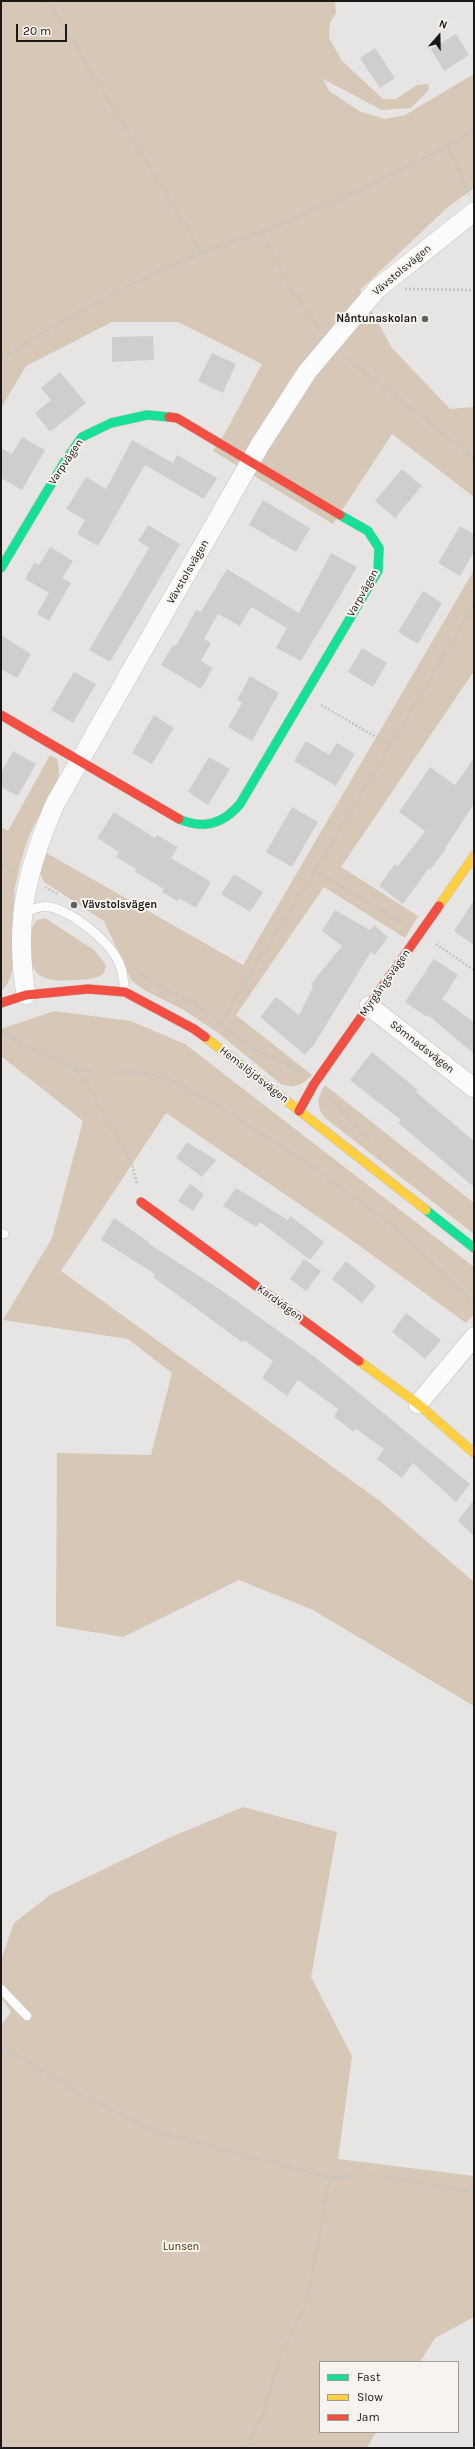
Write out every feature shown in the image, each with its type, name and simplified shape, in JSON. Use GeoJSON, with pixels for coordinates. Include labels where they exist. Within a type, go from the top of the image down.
{"type":"FeatureCollection","features":[{"type":"Feature","properties":{"kind":"street","name":"Vävstolsvägen"},"geometry":{"type":"LineString","coordinates":[[26,995],[22,968],[22,914],[28,876],[38,843],[55,804],[252,461],[307,372],[376,289],[473,206]]}},
{"type":"Feature","properties":{"kind":"street","name":"Varpvägen"},"geometry":{"type":"LineString","coordinates":[[1,568],[65,461],[82,437],[111,424],[147,414],[177,418],[252,461],[368,532],[379,548],[378,571],[240,804],[230,817],[217,824],[205,826],[180,820],[1,715]]}},
{"type":"Feature","properties":{"kind":"street","name":"Myrgångsvägen"},"geometry":{"type":"LineString","coordinates":[[299,1111],[314,1084],[474,856]]}},
{"type":"Feature","properties":{"kind":"street","name":"Hemslöjdsvägen"},"geometry":{"type":"LineString","coordinates":[[1,1003],[26,995],[88,989],[125,992],[194,1028],[474,1248]]}},
{"type":"Feature","properties":{"kind":"street","name":"Sömnadsvägen"},"geometry":{"type":"LineString","coordinates":[[369,1006],[474,1088]]}},
{"type":"Feature","properties":{"kind":"street","name":"Kardvägen"},"geometry":{"type":"LineString","coordinates":[[141,1202],[418,1404],[474,1453]]}},
{"type":"Feature","properties":{"kind":"street"},"geometry":{"type":"LineString","coordinates":[[418,1404],[474,1337]]}},
{"type":"Feature","properties":{"kind":"lane"},"geometry":{"type":"LineString","coordinates":[[22,914],[38,908],[48,907],[66,914],[92,931],[108,946],[120,965],[125,992]]}},
{"type":"Feature","properties":{"kind":"lane"},"geometry":{"type":"LineString","coordinates":[[1,1989],[28,2016]]}},
{"type":"Feature","properties":{"kind":"path"},"geometry":{"type":"LineString","coordinates":[[48,1],[202,253]]}},
{"type":"Feature","properties":{"kind":"path"},"geometry":{"type":"LineString","coordinates":[[1,360],[69,316],[202,253],[262,231],[379,181],[448,146],[474,130]]}},
{"type":"Feature","properties":{"kind":"path"},"geometry":{"type":"LineString","coordinates":[[448,146],[473,206]]}},
{"type":"Feature","properties":{"kind":"path"},"geometry":{"type":"LineString","coordinates":[[262,231],[273,258],[292,291],[331,342],[347,359],[474,458]]}},
{"type":"Feature","properties":{"kind":"path"},"geometry":{"type":"LineString","coordinates":[[376,289],[474,290]]}},
{"type":"Feature","properties":{"kind":"path"},"geometry":{"type":"LineString","coordinates":[[221,1022],[316,871],[474,604]]}},
{"type":"Feature","properties":{"kind":"path"},"geometry":{"type":"LineString","coordinates":[[304,695],[390,745]]}},
{"type":"Feature","properties":{"kind":"path"},"geometry":{"type":"LineString","coordinates":[[316,871],[420,932],[474,970]]}},
{"type":"Feature","properties":{"kind":"path"},"geometry":{"type":"LineString","coordinates":[[28,876],[62,897]]}},
{"type":"Feature","properties":{"kind":"path"},"geometry":{"type":"LineString","coordinates":[[134,968],[148,980],[184,997],[221,1022],[255,1049],[288,1063],[314,1084],[373,1142]]}},
{"type":"Feature","properties":{"kind":"path"},"geometry":{"type":"LineString","coordinates":[[1,1031],[22,1044],[72,1067],[95,1072],[144,1073],[167,1078],[218,1106],[313,1167],[392,1225],[474,1302]]}},
{"type":"Feature","properties":{"kind":"path"},"geometry":{"type":"LineString","coordinates":[[72,1067],[87,1084],[132,1164],[141,1202]]}},
{"type":"Feature","properties":{"kind":"path"},"geometry":{"type":"LineString","coordinates":[[1,2049],[17,2054],[86,2098],[158,2132],[330,2178],[374,2175],[474,2192]]}},
{"type":"Feature","properties":{"kind":"path"},"geometry":{"type":"LineString","coordinates":[[247,2448],[263,2414],[278,2363],[308,2298],[330,2178]]}},
{"type":"Feature","properties":{"kind":"green space"},"geometry":{"type":"Polygon","coordinates":[[[1,1],[335,1],[336,13],[330,23],[329,38],[342,61],[383,99],[396,99],[417,85],[429,84],[428,91],[411,108],[382,110],[323,79],[329,91],[361,112],[385,119],[405,115],[474,74],[474,188],[448,207],[360,290],[392,348],[450,409],[474,407],[474,497],[392,434],[333,524],[213,451],[225,433],[262,364],[178,322],[112,322],[26,366],[1,408],[1,1]]]}},
{"type":"Feature","properties":{"kind":"green space"},"geometry":{"type":"Polygon","coordinates":[[[474,570],[474,671],[341,867],[418,916],[405,938],[324,887],[236,1015],[312,1075],[298,1085],[290,1086],[281,1084],[218,1033],[184,1010],[144,990],[131,980],[104,921],[44,882],[38,868],[43,851],[243,965],[474,570]]]}},
{"type":"Feature","properties":{"kind":"green space"},"geometry":{"type":"Polygon","coordinates":[[[50,755],[57,759],[59,769],[58,778],[51,798],[34,825],[21,860],[14,897],[15,943],[12,972],[8,983],[1,990],[1,827],[8,831],[50,755]]]}},
{"type":"Feature","properties":{"kind":"green space"},"geometry":{"type":"Polygon","coordinates":[[[45,918],[94,950],[106,965],[104,973],[91,979],[55,980],[47,979],[36,972],[32,965],[30,956],[31,932],[37,920],[45,918]]]}},
{"type":"Feature","properties":{"kind":"green space"},"geometry":{"type":"Polygon","coordinates":[[[54,1011],[131,1021],[185,1044],[474,1267],[474,1314],[466,1323],[346,1236],[166,1113],[61,1271],[380,1501],[474,1582],[474,1706],[313,1610],[239,1580],[123,1637],[56,1626],[57,1453],[151,1455],[172,1373],[128,1339],[3,1320],[52,1238],[83,1121],[1,1056],[1,1029],[54,1011]]]}},
{"type":"Feature","properties":{"kind":"green space"},"geometry":{"type":"Polygon","coordinates":[[[325,1085],[474,1203],[474,1234],[324,1117],[318,1101],[325,1085]]]}},
{"type":"Feature","properties":{"kind":"green space","name":"Lunsen"},"geometry":{"type":"Polygon","coordinates":[[[243,1807],[337,1832],[311,1977],[352,2056],[338,2159],[474,2176],[474,2317],[435,2338],[421,2361],[319,2361],[319,2433],[375,2433],[367,2448],[1,2448],[1,2025],[11,2012],[1,1997],[1,1960],[14,1923],[50,1895],[169,1838],[243,1807]]]}},
{"type":"Feature","properties":{"kind":"building"},"geometry":{"type":"Polygon","coordinates":[[[456,34],[469,55],[444,71],[431,49],[456,34]]]}},
{"type":"Feature","properties":{"kind":"building"},"geometry":{"type":"Polygon","coordinates":[[[375,48],[395,78],[380,88],[360,58],[375,48]]]}},
{"type":"Feature","properties":{"kind":"building"},"geometry":{"type":"Polygon","coordinates":[[[153,336],[154,360],[112,362],[112,337],[153,336]]]}},
{"type":"Feature","properties":{"kind":"building"},"geometry":{"type":"Polygon","coordinates":[[[212,353],[236,364],[223,393],[198,381],[212,353]]]}},
{"type":"Feature","properties":{"kind":"building"},"geometry":{"type":"Polygon","coordinates":[[[60,372],[86,403],[50,432],[35,413],[51,400],[41,388],[60,372]]]}},
{"type":"Feature","properties":{"kind":"building"},"geometry":{"type":"Polygon","coordinates":[[[22,437],[45,450],[22,490],[1,478],[1,448],[12,454],[22,437]]]}},
{"type":"Feature","properties":{"kind":"building"},"geometry":{"type":"Polygon","coordinates":[[[132,440],[173,463],[177,455],[217,478],[204,499],[145,465],[98,546],[77,534],[85,520],[66,509],[86,477],[106,489],[132,440]]]}},
{"type":"Feature","properties":{"kind":"building"},"geometry":{"type":"Polygon","coordinates":[[[402,469],[422,486],[395,518],[375,501],[402,469]]]}},
{"type":"Feature","properties":{"kind":"building"},"geometry":{"type":"Polygon","coordinates":[[[263,500],[310,528],[296,552],[249,525],[263,500]]]}},
{"type":"Feature","properties":{"kind":"building"},"geometry":{"type":"Polygon","coordinates":[[[148,525],[180,544],[110,662],[89,650],[149,548],[138,541],[148,525]]]}},
{"type":"Feature","properties":{"kind":"building"},"geometry":{"type":"Polygon","coordinates":[[[460,526],[474,534],[474,552],[460,576],[438,563],[460,526]]]}},
{"type":"Feature","properties":{"kind":"building"},"geometry":{"type":"Polygon","coordinates":[[[50,547],[73,561],[62,578],[71,583],[49,621],[37,614],[49,593],[25,579],[34,563],[39,565],[50,547]]]}},
{"type":"Feature","properties":{"kind":"building"},"geometry":{"type":"Polygon","coordinates":[[[331,553],[357,567],[301,661],[276,648],[287,628],[251,607],[240,626],[218,614],[204,639],[211,643],[201,661],[213,668],[201,689],[161,665],[173,645],[176,646],[196,610],[201,612],[227,569],[299,613],[331,553]]]}},
{"type":"Feature","properties":{"kind":"building"},"geometry":{"type":"Polygon","coordinates":[[[423,591],[442,603],[418,644],[398,632],[423,591]]]}},
{"type":"Feature","properties":{"kind":"building"},"geometry":{"type":"Polygon","coordinates":[[[1,635],[31,654],[17,678],[1,669],[1,635]]]}},
{"type":"Feature","properties":{"kind":"building"},"geometry":{"type":"Polygon","coordinates":[[[362,648],[387,663],[373,687],[348,672],[362,648]]]}},
{"type":"Feature","properties":{"kind":"building"},"geometry":{"type":"Polygon","coordinates":[[[74,672],[96,684],[73,723],[51,710],[74,672]]]}},
{"type":"Feature","properties":{"kind":"building"},"geometry":{"type":"Polygon","coordinates":[[[250,676],[279,693],[252,741],[228,727],[242,703],[237,700],[250,676]]]}},
{"type":"Feature","properties":{"kind":"building"},"geometry":{"type":"Polygon","coordinates":[[[154,715],[174,728],[152,764],[132,753],[154,715]]]}},
{"type":"Feature","properties":{"kind":"building"},"geometry":{"type":"Polygon","coordinates":[[[306,741],[329,755],[337,743],[355,754],[336,786],[294,761],[306,741]]]}},
{"type":"Feature","properties":{"kind":"building"},"geometry":{"type":"Polygon","coordinates":[[[13,751],[36,764],[18,796],[1,787],[1,773],[13,751]]]}},
{"type":"Feature","properties":{"kind":"building"},"geometry":{"type":"Polygon","coordinates":[[[209,757],[230,769],[208,805],[188,792],[209,757]]]}},
{"type":"Feature","properties":{"kind":"building"},"geometry":{"type":"Polygon","coordinates":[[[474,758],[474,804],[445,848],[446,849],[430,870],[428,869],[403,904],[379,886],[395,864],[398,866],[425,831],[399,812],[430,767],[455,785],[474,758]]]}},
{"type":"Feature","properties":{"kind":"building"},"geometry":{"type":"Polygon","coordinates":[[[292,807],[318,822],[292,867],[266,852],[292,807]]]}},
{"type":"Feature","properties":{"kind":"building"},"geometry":{"type":"Polygon","coordinates":[[[114,812],[155,838],[157,835],[178,847],[171,858],[211,882],[196,908],[179,898],[177,901],[162,892],[164,889],[135,872],[136,869],[116,857],[119,852],[97,838],[114,812]]]}},
{"type":"Feature","properties":{"kind":"building"},"geometry":{"type":"Polygon","coordinates":[[[234,874],[263,892],[250,912],[221,894],[234,874]]]}},
{"type":"Feature","properties":{"kind":"building"},"geometry":{"type":"Polygon","coordinates":[[[474,900],[474,945],[454,931],[474,900]]]}},
{"type":"Feature","properties":{"kind":"building"},"geometry":{"type":"Polygon","coordinates":[[[335,910],[370,930],[374,925],[388,937],[375,955],[371,952],[315,1043],[305,1055],[260,1017],[276,997],[299,1015],[313,987],[311,984],[342,946],[322,931],[335,910]]]}},
{"type":"Feature","properties":{"kind":"building"},"geometry":{"type":"Polygon","coordinates":[[[434,959],[458,975],[442,999],[474,1022],[474,1054],[428,1015],[427,1017],[405,1002],[434,959]]]}},
{"type":"Feature","properties":{"kind":"building"},"geometry":{"type":"Polygon","coordinates":[[[372,1052],[418,1090],[416,1092],[474,1141],[474,1187],[398,1123],[401,1120],[350,1080],[372,1052]]]}},
{"type":"Feature","properties":{"kind":"building"},"geometry":{"type":"Polygon","coordinates":[[[187,1142],[216,1160],[202,1177],[176,1158],[187,1142]]]}},
{"type":"Feature","properties":{"kind":"building"},"geometry":{"type":"Polygon","coordinates":[[[190,1184],[204,1194],[193,1211],[178,1201],[190,1184]]]}},
{"type":"Feature","properties":{"kind":"building"},"geometry":{"type":"Polygon","coordinates":[[[236,1188],[288,1220],[290,1216],[324,1242],[310,1260],[260,1222],[256,1227],[223,1206],[236,1188]]]}},
{"type":"Feature","properties":{"kind":"building"},"geometry":{"type":"Polygon","coordinates":[[[114,1218],[150,1243],[149,1244],[224,1292],[315,1357],[470,1484],[456,1502],[413,1463],[402,1478],[377,1459],[384,1449],[356,1429],[354,1432],[334,1417],[338,1409],[298,1380],[287,1396],[262,1378],[273,1361],[244,1340],[242,1342],[153,1277],[155,1274],[101,1240],[114,1218]]]}},
{"type":"Feature","properties":{"kind":"building"},"geometry":{"type":"Polygon","coordinates":[[[304,1259],[321,1271],[306,1291],[290,1279],[304,1259]]]}},
{"type":"Feature","properties":{"kind":"building"},"geometry":{"type":"Polygon","coordinates":[[[346,1261],[376,1286],[362,1303],[332,1279],[346,1261]]]}},
{"type":"Feature","properties":{"kind":"building"},"geometry":{"type":"Polygon","coordinates":[[[406,1313],[441,1340],[425,1359],[392,1332],[406,1313]]]}},
{"type":"Feature","properties":{"kind":"building"},"geometry":{"type":"Polygon","coordinates":[[[474,1499],[474,1536],[458,1521],[474,1499]]]}},
{"type":"Feature","properties":{"kind":"traffic: fast"},"geometry":{"type":"LineString","coordinates":[[1,568],[65,461],[82,437],[111,423],[147,415],[169,417]]}},
{"type":"Feature","properties":{"kind":"traffic: fast"},"geometry":{"type":"LineString","coordinates":[[179,819],[197,824],[212,823],[227,816],[240,804],[378,571],[379,548],[368,531],[340,515]]}},
{"type":"Feature","properties":{"kind":"traffic: fast"},"geometry":{"type":"LineString","coordinates":[[426,1210],[474,1248]]}},
{"type":"Feature","properties":{"kind":"traffic: slow"},"geometry":{"type":"LineString","coordinates":[[439,906],[474,856]]}},
{"type":"Feature","properties":{"kind":"traffic: slow"},"geometry":{"type":"LineString","coordinates":[[205,1037],[426,1210]]}},
{"type":"Feature","properties":{"kind":"traffic: slow"},"geometry":{"type":"LineString","coordinates":[[359,1361],[418,1404],[474,1453]]}},
{"type":"Feature","properties":{"kind":"traffic: jam"},"geometry":{"type":"LineString","coordinates":[[169,417],[177,418],[340,515]]}},
{"type":"Feature","properties":{"kind":"traffic: jam"},"geometry":{"type":"LineString","coordinates":[[1,715],[179,819]]}},
{"type":"Feature","properties":{"kind":"traffic: jam"},"geometry":{"type":"LineString","coordinates":[[299,1111],[314,1084],[439,906]]}},
{"type":"Feature","properties":{"kind":"traffic: jam"},"geometry":{"type":"LineString","coordinates":[[1,1003],[26,995],[88,989],[125,992],[194,1029],[205,1037]]}},
{"type":"Feature","properties":{"kind":"traffic: jam"},"geometry":{"type":"LineString","coordinates":[[141,1202],[359,1361]]}},
{"type":"Feature","properties":{"kind":"place","name":"Nåntunaskolan"},"geometry":{"type":"Point","coordinates":[425,319]}},
{"type":"Feature","properties":{"kind":"place","name":"Vävstolsvägen"},"geometry":{"type":"Point","coordinates":[74,905]}}]}
